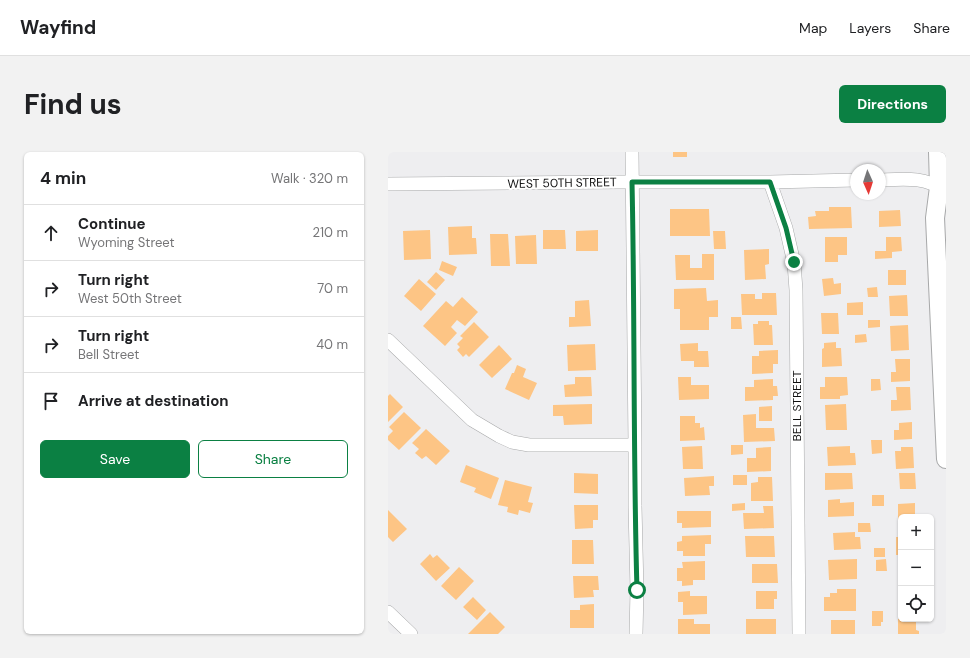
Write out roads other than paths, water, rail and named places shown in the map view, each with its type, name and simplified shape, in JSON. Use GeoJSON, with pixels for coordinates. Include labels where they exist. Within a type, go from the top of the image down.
{"type":"FeatureCollection","features":[{"type":"Feature","properties":{"kind":"street"},"geometry":{"type":"LineString","coordinates":[[632,152],[635,446],[634,506],[637,590],[636,634]]}},
{"type":"Feature","properties":{"kind":"street"},"geometry":{"type":"LineString","coordinates":[[938,152],[943,189],[935,218],[946,459]]}},
{"type":"Feature","properties":{"kind":"street","name":"WEST 50TH STREET"},"geometry":{"type":"LineString","coordinates":[[388,184],[850,180]]}},
{"type":"Feature","properties":{"kind":"street"},"geometry":{"type":"LineString","coordinates":[[886,180],[923,180],[943,189]]}},
{"type":"Feature","properties":{"kind":"street","name":"BELL STREET"},"geometry":{"type":"LineString","coordinates":[[770,182],[786,228],[794,262],[796,290],[799,634]]}},
{"type":"Feature","properties":{"kind":"street"},"geometry":{"type":"LineString","coordinates":[[388,340],[472,420],[512,442],[529,445],[635,446]]}},
{"type":"Feature","properties":{"kind":"street"},"geometry":{"type":"LineString","coordinates":[[388,612],[411,634]]}}]}
